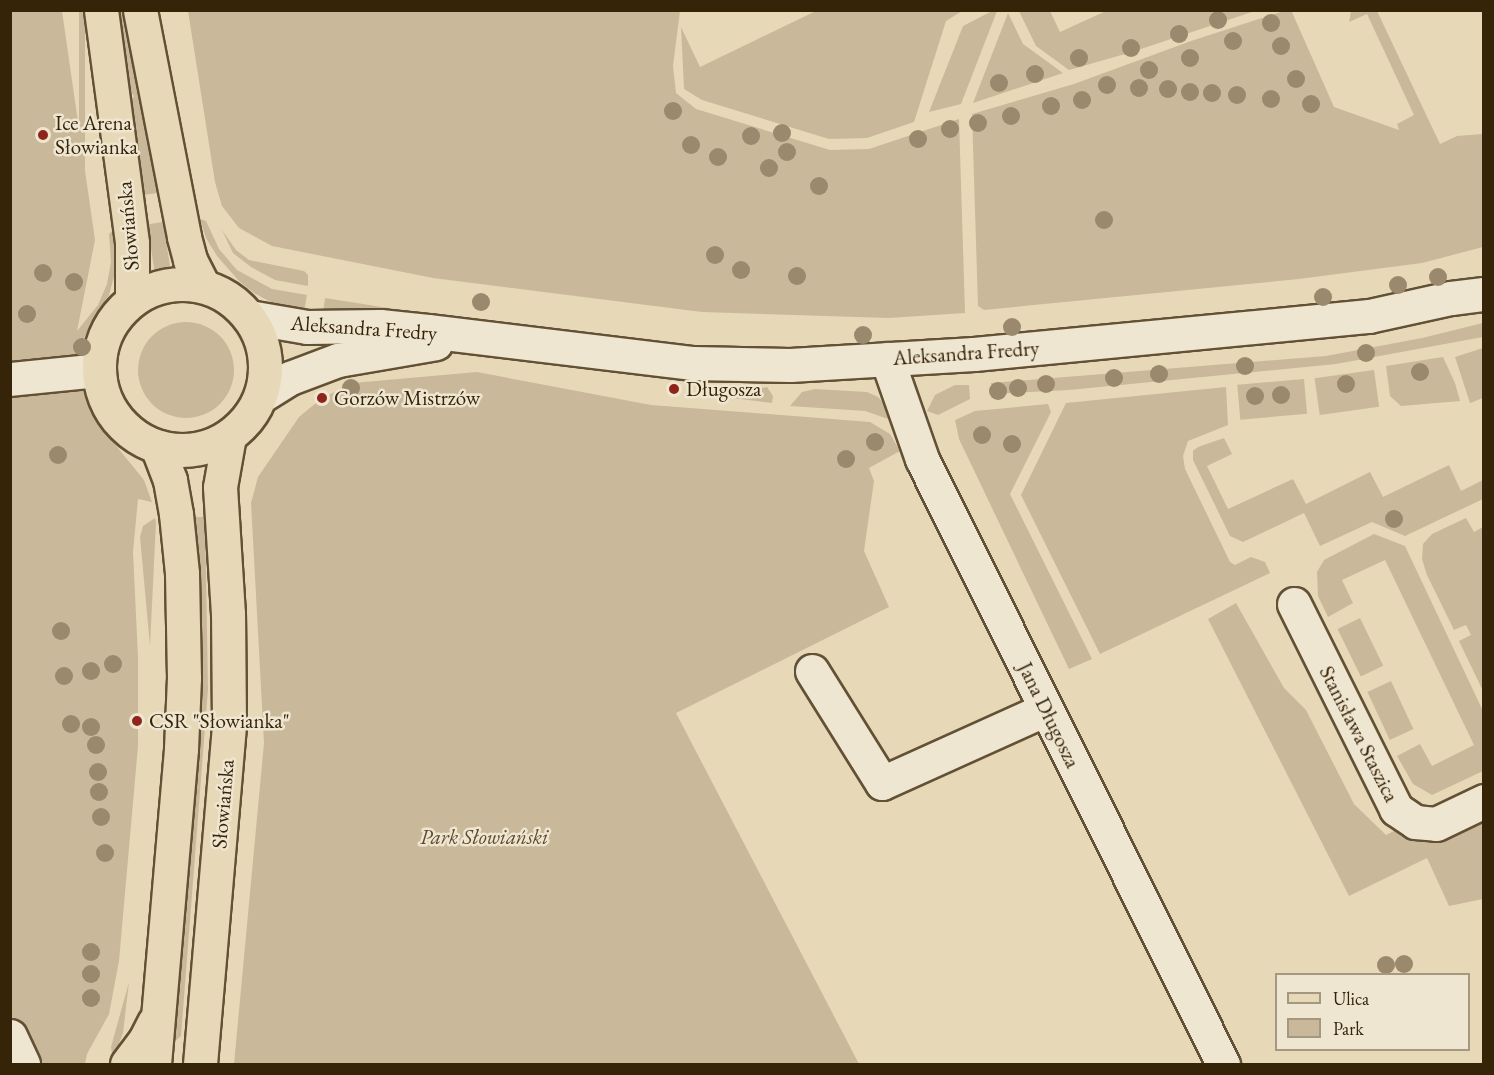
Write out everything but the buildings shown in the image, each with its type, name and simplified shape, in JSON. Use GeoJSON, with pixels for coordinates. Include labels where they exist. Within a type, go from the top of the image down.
{"type":"FeatureCollection","features":[{"type":"Feature","properties":{"kind":"main road","name":"Słowiańska"},"geometry":{"type":"LineString","coordinates":[[101,10],[131,232],[134,273],[132,299]]}},
{"type":"Feature","properties":{"kind":"main road"},"geometry":{"type":"LineString","coordinates":[[140,10],[184,237],[190,260],[203,285]]}},
{"type":"Feature","properties":{"kind":"main road"},"geometry":{"type":"LineString","coordinates":[[166,284],[203,285],[236,303],[249,317],[260,335],[265,355],[266,375],[261,396],[253,411],[229,436],[212,445],[194,450],[157,447],[137,437],[120,423],[107,404],[99,370],[104,338],[115,316],[132,299],[166,284]]}},
{"type":"Feature","properties":{"kind":"main road","name":"Słowiańska"},"geometry":{"type":"LineString","coordinates":[[200,1065],[229,725],[229,624],[220,487],[229,436]]}},
{"type":"Feature","properties":{"kind":"main road"},"geometry":{"type":"LineString","coordinates":[[154,1065],[181,749],[184,628],[176,510],[170,480],[157,447]]}},
{"type":"Feature","properties":{"kind":"main road"},"geometry":{"type":"LineString","coordinates":[[127,1065],[145,1040],[158,1012]]}},
{"type":"Feature","properties":{"kind":"street","name":"Aleksandra Fredry"},"geometry":{"type":"LineString","coordinates":[[1451,298],[1484,285]]}},
{"type":"Feature","properties":{"kind":"street","name":"Aleksandra Fredry"},"geometry":{"type":"LineString","coordinates":[[249,317],[308,327],[380,326],[728,365],[790,365],[974,354],[1370,316],[1451,298],[1484,294]]}},
{"type":"Feature","properties":{"kind":"street","name":"Aleksandra Fredry"},"geometry":{"type":"LineString","coordinates":[[261,396],[290,378],[338,360],[479,338]]}},
{"type":"Feature","properties":{"kind":"street","name":"Jana Długosza"},"geometry":{"type":"LineString","coordinates":[[887,359],[922,459],[1223,1065]]}},
{"type":"Feature","properties":{"kind":"street"},"geometry":{"type":"LineString","coordinates":[[10,378],[99,370]]}},
{"type":"Feature","properties":{"kind":"street","name":"Stanisława Staszica"},"geometry":{"type":"LineString","coordinates":[[1294,604],[1396,809],[1414,822],[1436,824],[1484,801]]}},
{"type":"Feature","properties":{"kind":"street"},"geometry":{"type":"LineString","coordinates":[[812,671],[882,783],[1046,709]]}},
{"type":"Feature","properties":{"kind":"street"},"geometry":{"type":"LineString","coordinates":[[10,1036],[23,1065]]}},
{"type":"Feature","properties":{"kind":"green space"},"geometry":{"type":"Polygon","coordinates":[[[818,10],[962,11],[946,21],[914,122],[867,138],[829,139],[702,100],[684,89],[681,27],[700,67],[818,10]]]}},
{"type":"Feature","properties":{"kind":"green space"},"geometry":{"type":"Polygon","coordinates":[[[994,10],[997,11],[961,104],[929,112],[963,26],[994,10]]]}},
{"type":"Feature","properties":{"kind":"green space"},"geometry":{"type":"Polygon","coordinates":[[[1291,10],[1334,107],[1399,130],[1397,124],[1414,115],[1367,14],[1349,22],[1351,11],[1377,11],[1440,144],[1457,136],[1483,134],[1483,247],[1422,263],[1299,279],[984,310],[978,306],[972,114],[1074,84],[1191,41],[1291,10]]]}},
{"type":"Feature","properties":{"kind":"green space"},"geometry":{"type":"Polygon","coordinates":[[[10,11],[62,11],[95,240],[77,331],[98,305],[107,284],[111,262],[109,234],[115,228],[118,262],[109,295],[84,338],[75,346],[85,391],[113,442],[144,480],[152,502],[138,499],[133,552],[138,657],[138,746],[119,961],[109,1014],[87,1054],[85,1064],[11,1064],[10,11]]]}},
{"type":"Feature","properties":{"kind":"green space"},"geometry":{"type":"Polygon","coordinates":[[[79,11],[85,11],[85,199],[79,199],[79,11]]]}},
{"type":"Feature","properties":{"kind":"green space"},"geometry":{"type":"Polygon","coordinates":[[[118,11],[126,11],[158,193],[143,195],[130,98],[134,97],[130,93],[118,11]]]}},
{"type":"Feature","properties":{"kind":"green space"},"geometry":{"type":"Polygon","coordinates":[[[188,11],[680,11],[673,66],[676,93],[696,109],[830,150],[869,149],[959,119],[965,313],[889,318],[702,312],[433,278],[272,246],[239,228],[222,206],[215,182],[188,11]]]}},
{"type":"Feature","properties":{"kind":"green space"},"geometry":{"type":"Polygon","coordinates":[[[1019,11],[1050,11],[1060,32],[1106,11],[1255,11],[1132,52],[1069,70],[1036,46],[1019,11]]]}},
{"type":"Feature","properties":{"kind":"green space"},"geometry":{"type":"Polygon","coordinates":[[[1008,13],[1023,44],[1063,73],[973,103],[1008,13]]]}},
{"type":"Feature","properties":{"kind":"green space"},"geometry":{"type":"Polygon","coordinates":[[[200,219],[206,221],[219,249],[237,270],[272,289],[307,295],[304,312],[280,307],[254,293],[239,281],[217,256],[206,238],[200,219]]]}},
{"type":"Feature","properties":{"kind":"green space"},"geometry":{"type":"Polygon","coordinates":[[[163,222],[170,267],[154,270],[147,225],[163,222]]]}},
{"type":"Feature","properties":{"kind":"green space"},"geometry":{"type":"Polygon","coordinates":[[[222,230],[236,250],[249,260],[304,271],[308,275],[308,286],[275,280],[251,267],[233,253],[222,230]]]}},
{"type":"Feature","properties":{"kind":"green space"},"geometry":{"type":"Polygon","coordinates":[[[325,298],[388,308],[323,312],[325,298]]]}},
{"type":"Feature","properties":{"kind":"green space"},"geometry":{"type":"Polygon","coordinates":[[[186,322],[204,325],[220,336],[231,352],[234,370],[231,388],[220,404],[204,415],[186,418],[168,415],[152,404],[141,388],[138,370],[141,352],[152,336],[168,325],[186,322]]]}},
{"type":"Feature","properties":{"kind":"green space"},"geometry":{"type":"Polygon","coordinates":[[[1483,323],[1483,337],[1336,364],[1069,390],[992,394],[991,383],[1326,356],[1422,338],[1483,323]]]}},
{"type":"Feature","properties":{"kind":"green space"},"geometry":{"type":"Polygon","coordinates":[[[1483,348],[1483,398],[1470,403],[1455,357],[1483,348]]]}},
{"type":"Feature","properties":{"kind":"green space"},"geometry":{"type":"Polygon","coordinates":[[[1443,357],[1455,383],[1460,401],[1401,406],[1390,396],[1386,366],[1443,357]]]}},
{"type":"Feature","properties":{"kind":"green space"},"geometry":{"type":"Polygon","coordinates":[[[1374,370],[1379,407],[1320,415],[1315,378],[1374,370]]]}},
{"type":"Feature","properties":{"kind":"green space","name":"Park Słowiański"},"geometry":{"type":"Polygon","coordinates":[[[477,372],[651,405],[870,422],[890,434],[900,451],[869,468],[874,481],[864,551],[889,607],[676,713],[859,1064],[234,1064],[264,743],[251,503],[258,477],[299,417],[322,398],[353,383],[477,372]]]}},
{"type":"Feature","properties":{"kind":"green space"},"geometry":{"type":"Polygon","coordinates":[[[1304,379],[1307,414],[1240,420],[1237,385],[1304,379]]]}},
{"type":"Feature","properties":{"kind":"green space"},"geometry":{"type":"Polygon","coordinates":[[[955,385],[969,385],[970,399],[938,415],[927,411],[935,395],[955,385]]]}},
{"type":"Feature","properties":{"kind":"green space"},"geometry":{"type":"Polygon","coordinates":[[[767,387],[773,396],[772,403],[717,396],[767,387]]]}},
{"type":"Feature","properties":{"kind":"green space"},"geometry":{"type":"Polygon","coordinates":[[[1226,387],[1228,425],[1188,441],[1183,456],[1185,469],[1230,562],[1235,565],[1251,557],[1265,562],[1270,573],[1100,654],[1021,495],[1066,403],[1226,387]]]}},
{"type":"Feature","properties":{"kind":"green space"},"geometry":{"type":"Polygon","coordinates":[[[815,389],[867,392],[878,397],[887,407],[894,421],[865,411],[790,406],[802,392],[815,389]]]}},
{"type":"Feature","properties":{"kind":"green space"},"geometry":{"type":"Polygon","coordinates":[[[1048,404],[1051,412],[1010,494],[1092,659],[1069,669],[959,439],[955,420],[975,411],[1048,404]]]}},
{"type":"Feature","properties":{"kind":"green space"},"geometry":{"type":"Polygon","coordinates":[[[1224,438],[1232,454],[1207,466],[1228,509],[1293,479],[1306,504],[1370,472],[1383,497],[1449,465],[1461,491],[1483,480],[1483,499],[1405,536],[1372,522],[1320,546],[1304,513],[1243,542],[1230,536],[1193,460],[1193,451],[1198,447],[1224,438]]]}},
{"type":"Feature","properties":{"kind":"green space"},"geometry":{"type":"Polygon","coordinates":[[[192,517],[205,517],[208,689],[181,1036],[174,1042],[172,1039],[200,698],[200,636],[192,517]]]}},
{"type":"Feature","properties":{"kind":"green space"},"geometry":{"type":"Polygon","coordinates":[[[155,518],[150,646],[140,537],[143,526],[155,518]]]}},
{"type":"Feature","properties":{"kind":"green space"},"geometry":{"type":"Polygon","coordinates":[[[1466,518],[1474,532],[1483,527],[1483,691],[1459,641],[1471,635],[1466,625],[1454,630],[1427,575],[1422,559],[1423,544],[1432,534],[1466,518]]]}},
{"type":"Feature","properties":{"kind":"green space"},"geometry":{"type":"Polygon","coordinates":[[[1374,534],[1405,546],[1483,711],[1483,771],[1432,795],[1413,784],[1397,756],[1420,744],[1432,766],[1474,745],[1385,560],[1342,580],[1353,603],[1328,617],[1318,596],[1317,572],[1324,560],[1374,534]]]}},
{"type":"Feature","properties":{"kind":"green space"},"geometry":{"type":"Polygon","coordinates":[[[1236,603],[1284,688],[1306,710],[1354,804],[1386,835],[1406,825],[1483,811],[1483,899],[1449,906],[1427,858],[1349,896],[1208,619],[1236,603]]]}},
{"type":"Feature","properties":{"kind":"green space"},"geometry":{"type":"Polygon","coordinates":[[[1360,618],[1383,666],[1361,677],[1338,629],[1360,618]]]}},
{"type":"Feature","properties":{"kind":"green space"},"geometry":{"type":"Polygon","coordinates":[[[1391,681],[1413,729],[1390,740],[1367,692],[1391,681]]]}},
{"type":"Feature","properties":{"kind":"green space"},"geometry":{"type":"Polygon","coordinates":[[[129,982],[123,1033],[113,1059],[111,1047],[129,982]]]}},
{"type":"Feature","properties":{"kind":"place","name":"Ice Arena Słowianka"},"geometry":{"type":"Point","coordinates":[43,135]}},
{"type":"Feature","properties":{"kind":"place","name":"Długosza"},"geometry":{"type":"Point","coordinates":[674,389]}},
{"type":"Feature","properties":{"kind":"place","name":"Gorzów Mistrzów"},"geometry":{"type":"Point","coordinates":[322,398]}},
{"type":"Feature","properties":{"kind":"place","name":"CSR \"Słowianka\""},"geometry":{"type":"Point","coordinates":[137,721]}}]}
